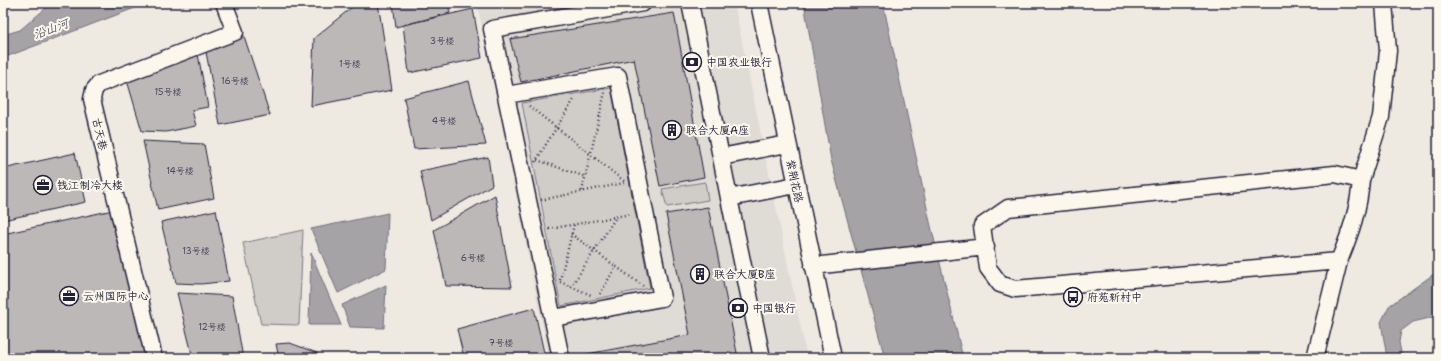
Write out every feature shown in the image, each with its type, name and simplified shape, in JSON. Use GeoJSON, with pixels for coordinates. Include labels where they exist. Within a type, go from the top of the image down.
{"type":"FeatureCollection","features":[{"type":"Feature","properties":{"kind":"street","name":"古天巷"},"geometry":{"type":"LineString","coordinates":[[154,358],[92,99],[94,90],[99,84],[235,32],[224,3]]}},
{"type":"Feature","properties":{"kind":"street"},"geometry":{"type":"LineString","coordinates":[[561,358],[492,29],[643,3]]}},
{"type":"Feature","properties":{"kind":"street"},"geometry":{"type":"LineString","coordinates":[[690,3],[762,358]]}},
{"type":"Feature","properties":{"kind":"street","name":"紫荆花路"},"geometry":{"type":"LineString","coordinates":[[759,3],[787,144],[833,358]]}},
{"type":"Feature","properties":{"kind":"street"},"geometry":{"type":"LineString","coordinates":[[1315,358],[1339,261],[1352,228],[1360,199],[1361,180],[1380,117],[1388,52],[1384,3]]}},
{"type":"Feature","properties":{"kind":"street"},"geometry":{"type":"LineString","coordinates":[[506,95],[618,76],[632,181],[645,212],[662,298],[553,318]]}},
{"type":"Feature","properties":{"kind":"street"},"geometry":{"type":"LineString","coordinates":[[721,158],[787,144]]}},
{"type":"Feature","properties":{"kind":"street"},"geometry":{"type":"LineString","coordinates":[[1339,261],[1015,289],[1000,284],[988,268],[982,226],[1008,208],[1335,174],[1361,180]]}},
{"type":"Feature","properties":{"kind":"street"},"geometry":{"type":"LineString","coordinates":[[729,198],[796,185]]}},
{"type":"Feature","properties":{"kind":"street"},"geometry":{"type":"LineString","coordinates":[[813,266],[986,247]]}},
{"type":"Feature","properties":{"kind":"path"},"geometry":{"type":"LineString","coordinates":[[582,191],[606,89]]}},
{"type":"Feature","properties":{"kind":"path"},"geometry":{"type":"LineString","coordinates":[[534,164],[578,94]]}},
{"type":"Feature","properties":{"kind":"path"},"geometry":{"type":"LineString","coordinates":[[525,103],[591,154],[632,181]]}},
{"type":"Feature","properties":{"kind":"path"},"geometry":{"type":"LineString","coordinates":[[537,160],[586,177]]}},
{"type":"Feature","properties":{"kind":"path"},"geometry":{"type":"LineString","coordinates":[[528,202],[632,181]]}},
{"type":"Feature","properties":{"kind":"path"},"geometry":{"type":"LineString","coordinates":[[535,233],[645,212]]}},
{"type":"Feature","properties":{"kind":"path"},"geometry":{"type":"LineString","coordinates":[[571,287],[616,217]]}},
{"type":"Feature","properties":{"kind":"path"},"geometry":{"type":"LineString","coordinates":[[559,286],[574,225]]}},
{"type":"Feature","properties":{"kind":"path"},"geometry":{"type":"LineString","coordinates":[[571,234],[646,289]]}},
{"type":"Feature","properties":{"kind":"path"},"geometry":{"type":"LineString","coordinates":[[560,282],[598,298],[616,266]]}},
{"type":"Feature","properties":{"kind":"shaded area"},"geometry":{"type":"Polygon","coordinates":[[[477,3],[734,3],[807,358],[549,358],[477,3]]]}},
{"type":"Feature","properties":{"kind":"shaded area"},"geometry":{"type":"Polygon","coordinates":[[[611,88],[650,288],[561,306],[522,103],[611,88]]]}},
{"type":"Feature","properties":{"kind":"shaded area"},"geometry":{"type":"Polygon","coordinates":[[[705,182],[708,200],[667,207],[662,189],[705,182]]]}},
{"type":"Feature","properties":{"kind":"shaded area"},"geometry":{"type":"Polygon","coordinates":[[[303,230],[299,325],[261,324],[243,243],[303,230]]]}},
{"type":"Feature","properties":{"kind":"water","name":"沿山河"},"geometry":{"type":"Polygon","coordinates":[[[66,3],[148,3],[3,58],[3,35],[20,30],[46,8],[66,3]]]}},
{"type":"Feature","properties":{"kind":"water"},"geometry":{"type":"Polygon","coordinates":[[[804,3],[883,3],[930,222],[963,358],[885,358],[831,160],[804,3]]]}},
{"type":"Feature","properties":{"kind":"water"},"geometry":{"type":"Polygon","coordinates":[[[388,213],[386,269],[338,293],[311,229],[388,213]]]}},
{"type":"Feature","properties":{"kind":"water"},"geometry":{"type":"Polygon","coordinates":[[[311,253],[341,325],[309,325],[311,253]]]}},
{"type":"Feature","properties":{"kind":"water"},"geometry":{"type":"Polygon","coordinates":[[[1438,271],[1438,316],[1413,322],[1401,331],[1399,342],[1402,358],[1387,358],[1381,322],[1389,306],[1438,271]]]}},
{"type":"Feature","properties":{"kind":"water"},"geometry":{"type":"Polygon","coordinates":[[[386,285],[384,328],[350,327],[342,305],[386,285]]]}},
{"type":"Feature","properties":{"kind":"building"},"geometry":{"type":"Polygon","coordinates":[[[357,3],[378,3],[392,90],[311,106],[314,38],[357,3]]]}},
{"type":"Feature","properties":{"kind":"building"},"geometry":{"type":"Polygon","coordinates":[[[393,3],[448,3],[450,13],[396,27],[393,3]]]}},
{"type":"Feature","properties":{"kind":"building"},"geometry":{"type":"Polygon","coordinates":[[[473,9],[482,58],[409,73],[403,25],[473,9]]]}},
{"type":"Feature","properties":{"kind":"building","name":"联合大厦A座"},"geometry":{"type":"Polygon","coordinates":[[[674,13],[704,177],[660,186],[634,59],[521,82],[510,39],[674,13]]]}},
{"type":"Feature","properties":{"kind":"building"},"geometry":{"type":"Polygon","coordinates":[[[243,33],[270,115],[220,125],[205,47],[243,33]]]}},
{"type":"Feature","properties":{"kind":"building"},"geometry":{"type":"Polygon","coordinates":[[[197,49],[208,107],[192,110],[196,126],[166,132],[142,131],[126,77],[197,49]]]}},
{"type":"Feature","properties":{"kind":"building"},"geometry":{"type":"Polygon","coordinates":[[[469,81],[486,145],[414,149],[404,98],[469,81]]]}},
{"type":"Feature","properties":{"kind":"building"},"geometry":{"type":"Polygon","coordinates":[[[143,141],[204,144],[214,198],[158,210],[143,141]]]}},
{"type":"Feature","properties":{"kind":"building","name":"钱江制冷大楼"},"geometry":{"type":"Polygon","coordinates":[[[75,153],[86,202],[3,220],[3,169],[75,153]]]}},
{"type":"Feature","properties":{"kind":"building"},"geometry":{"type":"Polygon","coordinates":[[[488,157],[492,185],[431,220],[420,171],[488,157]]]}},
{"type":"Feature","properties":{"kind":"building"},"geometry":{"type":"Polygon","coordinates":[[[495,195],[512,287],[446,286],[434,230],[495,195]]]}},
{"type":"Feature","properties":{"kind":"building","name":"联合大厦B座"},"geometry":{"type":"Polygon","coordinates":[[[708,207],[738,358],[576,358],[576,356],[690,335],[666,214],[708,207]]]}},
{"type":"Feature","properties":{"kind":"building","name":"云州国际中心"},"geometry":{"type":"Polygon","coordinates":[[[113,210],[150,358],[3,358],[3,234],[113,210]]]}},
{"type":"Feature","properties":{"kind":"building"},"geometry":{"type":"Polygon","coordinates":[[[216,210],[229,281],[201,284],[176,283],[161,222],[216,210]]]}},
{"type":"Feature","properties":{"kind":"building"},"geometry":{"type":"Polygon","coordinates":[[[177,293],[232,296],[243,358],[193,358],[177,293]]]}},
{"type":"Feature","properties":{"kind":"building"},"geometry":{"type":"Polygon","coordinates":[[[534,308],[545,357],[464,358],[457,329],[534,308]]]}},
{"type":"Feature","properties":{"kind":"building"},"geometry":{"type":"Polygon","coordinates":[[[290,343],[317,353],[318,358],[279,358],[276,344],[290,343]]]}},
{"type":"Feature","properties":{"kind":"building"},"geometry":{"type":"Polygon","coordinates":[[[452,353],[454,358],[436,358],[452,353]]]}},
{"type":"Feature","properties":{"kind":"place","name":"中国农业银行"},"geometry":{"type":"Point","coordinates":[692,62]}},
{"type":"Feature","properties":{"kind":"place","name":"联合大厦A座"},"geometry":{"type":"Point","coordinates":[672,130]}},
{"type":"Feature","properties":{"kind":"place","name":"钱江制冷大楼"},"geometry":{"type":"Point","coordinates":[43,185]}},
{"type":"Feature","properties":{"kind":"place","name":"联合大厦B座"},"geometry":{"type":"Point","coordinates":[700,274]}},
{"type":"Feature","properties":{"kind":"place","name":"云州国际中心"},"geometry":{"type":"Point","coordinates":[69,296]}},
{"type":"Feature","properties":{"kind":"place","name":"府苑新村中"},"geometry":{"type":"Point","coordinates":[1073,297]}},
{"type":"Feature","properties":{"kind":"place","name":"中国银行"},"geometry":{"type":"Point","coordinates":[738,308]}}]}
